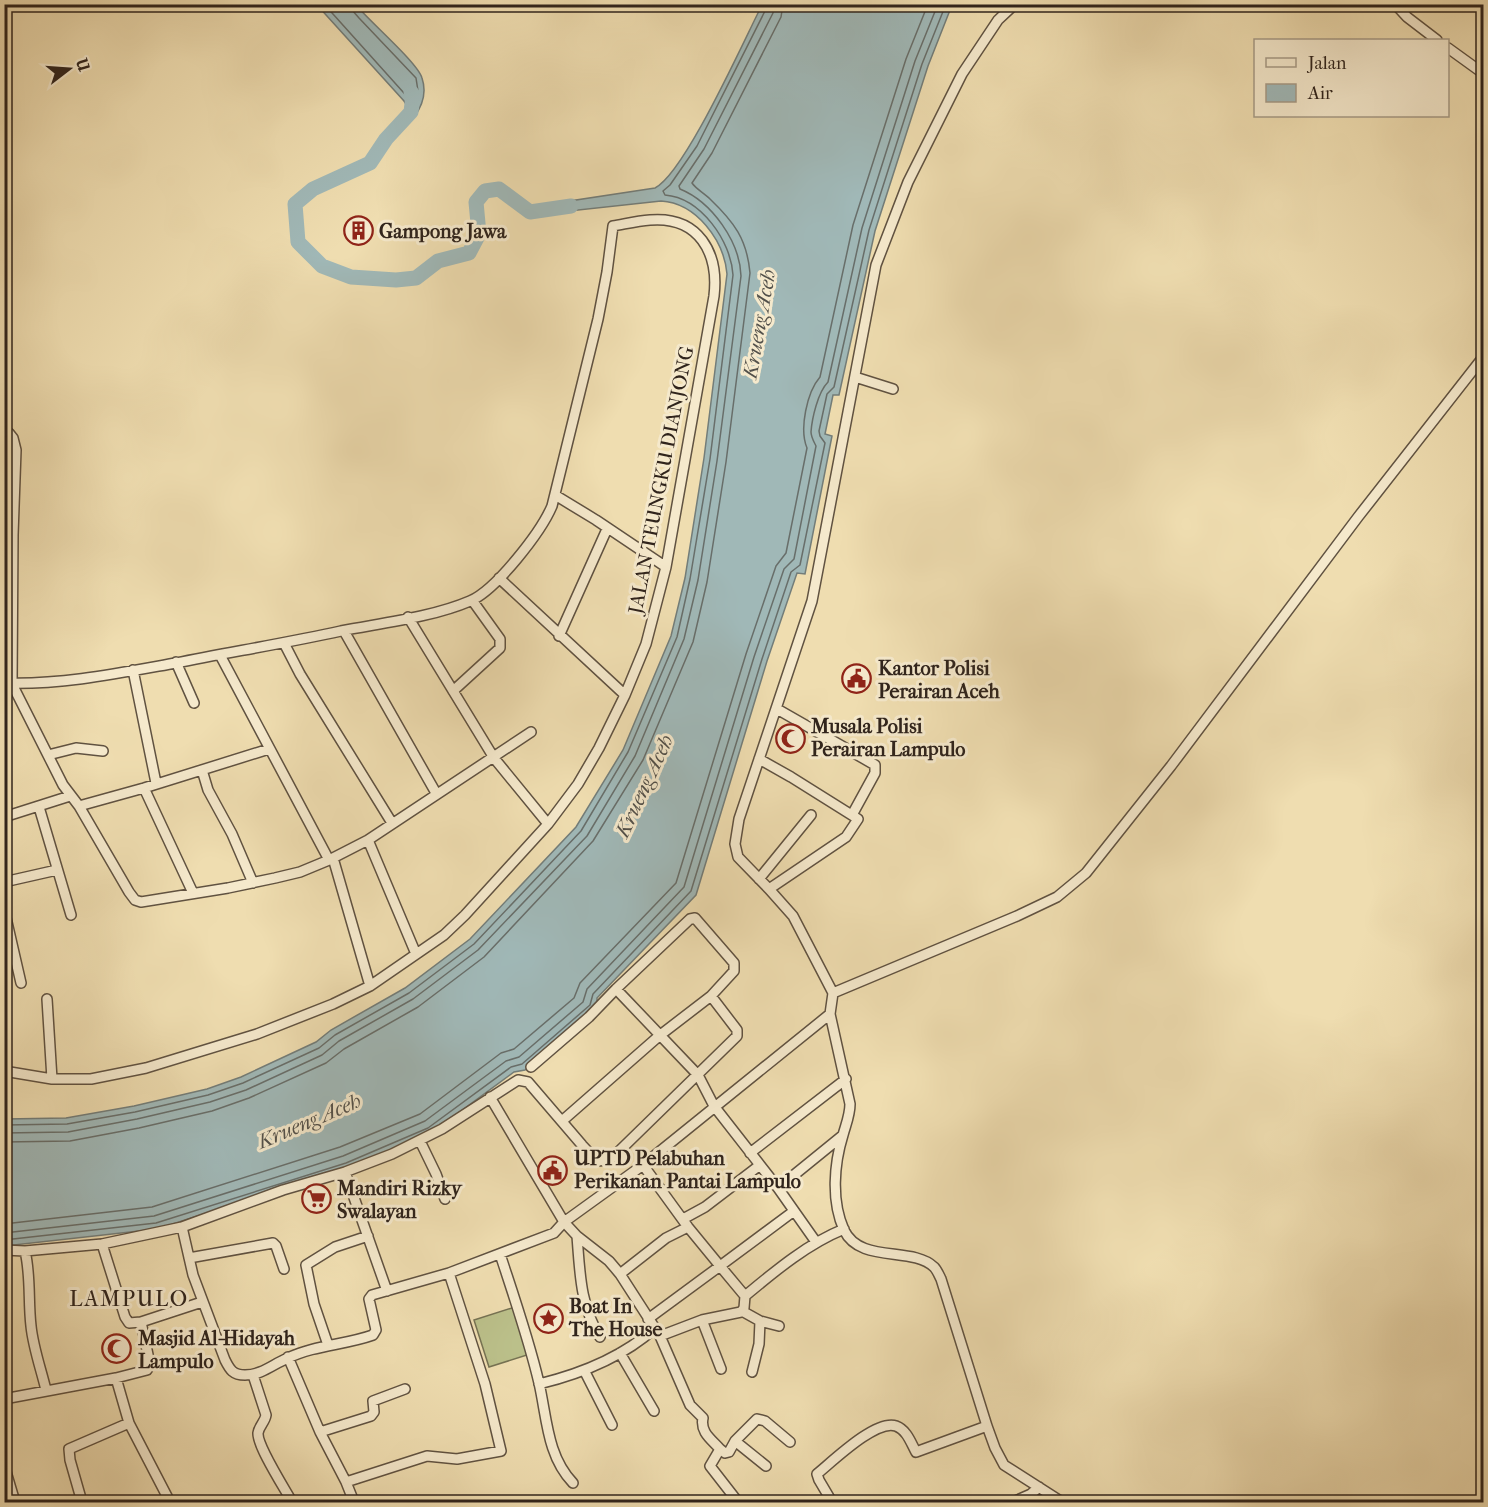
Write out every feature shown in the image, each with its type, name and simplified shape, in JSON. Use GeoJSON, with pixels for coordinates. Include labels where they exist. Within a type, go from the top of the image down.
{"type":"FeatureCollection","features":[{"type":"Feature","properties":{"kind":"street"},"geometry":{"type":"LineString","coordinates":[[1015,4],[998,20],[970,59],[908,182],[876,264],[812,601],[739,819],[735,849],[740,861],[793,916],[834,993],[830,1014],[850,1104],[850,1115],[842,1136],[836,1177],[837,1210],[848,1238],[860,1246],[925,1261],[934,1268],[941,1279],[979,1428],[1004,1465],[1035,1491],[1062,1503]]}},
{"type":"Feature","properties":{"kind":"street"},"geometry":{"type":"LineString","coordinates":[[1395,4],[1407,17],[1436,39]]}},
{"type":"Feature","properties":{"kind":"street"},"geometry":{"type":"LineString","coordinates":[[1449,49],[1484,74]]}},
{"type":"Feature","properties":{"kind":"street","name":"JALAN TEUNGKU DIANJONG"},"geometry":{"type":"LineString","coordinates":[[4,1071],[52,1079],[91,1079],[146,1068],[257,1034],[333,1004],[370,986],[444,935],[548,824],[589,767],[625,695],[653,623],[666,567],[714,296],[715,271],[706,246],[699,235],[687,226],[650,219],[613,226],[598,319],[555,495]]}},
{"type":"Feature","properties":{"kind":"street"},"geometry":{"type":"LineString","coordinates":[[834,993],[1057,897],[1086,873],[1172,766],[1358,518],[1484,356]]}},
{"type":"Feature","properties":{"kind":"street"},"geometry":{"type":"LineString","coordinates":[[855,377],[893,389]]}},
{"type":"Feature","properties":{"kind":"street"},"geometry":{"type":"LineString","coordinates":[[4,433],[9,433],[15,443],[9,483],[8,683],[70,796],[79,806],[135,900],[141,902],[253,883],[300,872],[331,859],[368,840],[531,732]]}},
{"type":"Feature","properties":{"kind":"street"},"geometry":{"type":"LineString","coordinates":[[8,683],[75,679],[220,655],[408,618],[472,600],[499,578],[517,559],[546,518],[555,495],[666,567]]}},
{"type":"Feature","properties":{"kind":"street"},"geometry":{"type":"LineString","coordinates":[[560,636],[607,529]]}},
{"type":"Feature","properties":{"kind":"street"},"geometry":{"type":"LineString","coordinates":[[499,578],[625,695]]}},
{"type":"Feature","properties":{"kind":"street"},"geometry":{"type":"LineString","coordinates":[[453,691],[500,648],[500,639],[472,600]]}},
{"type":"Feature","properties":{"kind":"street"},"geometry":{"type":"LineString","coordinates":[[408,618],[494,758],[548,824]]}},
{"type":"Feature","properties":{"kind":"street"},"geometry":{"type":"LineString","coordinates":[[344,631],[436,793]]}},
{"type":"Feature","properties":{"kind":"street"},"geometry":{"type":"LineString","coordinates":[[284,643],[300,674],[392,823]]}},
{"type":"Feature","properties":{"kind":"street"},"geometry":{"type":"LineString","coordinates":[[220,655],[269,749],[331,859],[370,986]]}},
{"type":"Feature","properties":{"kind":"street"},"geometry":{"type":"LineString","coordinates":[[176,662],[194,703]]}},
{"type":"Feature","properties":{"kind":"street"},"geometry":{"type":"LineString","coordinates":[[133,670],[156,783]]}},
{"type":"Feature","properties":{"kind":"street"},"geometry":{"type":"LineString","coordinates":[[777,709],[875,765],[875,773],[852,815]]}},
{"type":"Feature","properties":{"kind":"street"},"geometry":{"type":"LineString","coordinates":[[48,755],[76,748],[103,751]]}},
{"type":"Feature","properties":{"kind":"street"},"geometry":{"type":"LineString","coordinates":[[79,806],[269,749]]}},
{"type":"Feature","properties":{"kind":"street"},"geometry":{"type":"LineString","coordinates":[[759,759],[858,819],[846,837],[769,889]]}},
{"type":"Feature","properties":{"kind":"street"},"geometry":{"type":"LineString","coordinates":[[202,770],[208,790],[232,834],[253,883]]}},
{"type":"Feature","properties":{"kind":"street"},"geometry":{"type":"LineString","coordinates":[[144,788],[193,893]]}},
{"type":"Feature","properties":{"kind":"street"},"geometry":{"type":"LineString","coordinates":[[4,817],[70,796]]}},
{"type":"Feature","properties":{"kind":"street"},"geometry":{"type":"LineString","coordinates":[[39,807],[71,915]]}},
{"type":"Feature","properties":{"kind":"street"},"geometry":{"type":"LineString","coordinates":[[759,879],[811,815]]}},
{"type":"Feature","properties":{"kind":"street"},"geometry":{"type":"LineString","coordinates":[[368,840],[416,954]]}},
{"type":"Feature","properties":{"kind":"street"},"geometry":{"type":"LineString","coordinates":[[4,882],[57,870]]}},
{"type":"Feature","properties":{"kind":"street"},"geometry":{"type":"LineString","coordinates":[[4,909],[7,936],[21,983]]}},
{"type":"Feature","properties":{"kind":"street"},"geometry":{"type":"LineString","coordinates":[[531,1067],[590,1017],[616,989],[693,918],[734,963],[735,967],[727,980],[711,996],[659,1036],[562,1121]]}},
{"type":"Feature","properties":{"kind":"street"},"geometry":{"type":"LineString","coordinates":[[616,989],[698,1075],[714,1106],[778,1188],[816,1242]]}},
{"type":"Feature","properties":{"kind":"street"},"geometry":{"type":"LineString","coordinates":[[4,1250],[25,1251],[102,1244],[182,1227],[282,1190],[345,1172],[420,1141],[511,1083],[524,1081],[528,1082],[597,1161],[610,1160],[738,1034],[711,996]]}},
{"type":"Feature","properties":{"kind":"street"},"geometry":{"type":"LineString","coordinates":[[47,999],[52,1079]]}},
{"type":"Feature","properties":{"kind":"street"},"geometry":{"type":"LineString","coordinates":[[182,1227],[202,1302],[228,1367],[237,1375],[253,1375],[288,1357],[373,1335],[376,1330],[370,1298],[449,1273],[554,1233],[564,1222],[643,1165],[830,1014]]}},
{"type":"Feature","properties":{"kind":"street"},"geometry":{"type":"LineString","coordinates":[[750,1153],[846,1079]]}},
{"type":"Feature","properties":{"kind":"street"},"geometry":{"type":"LineString","coordinates":[[490,1097],[564,1222],[609,1261],[620,1274],[657,1332],[690,1405],[703,1418],[701,1425],[703,1431],[725,1453],[729,1452],[735,1441],[757,1419],[765,1421],[790,1442]]}},
{"type":"Feature","properties":{"kind":"street"},"geometry":{"type":"LineString","coordinates":[[778,1188],[842,1136]]}},
{"type":"Feature","properties":{"kind":"street"},"geometry":{"type":"LineString","coordinates":[[420,1141],[445,1199]]}},
{"type":"Feature","properties":{"kind":"street"},"geometry":{"type":"LineString","coordinates":[[539,1384],[562,1379],[584,1370],[657,1332],[702,1320],[737,1314],[744,1308],[745,1296],[643,1165]]}},
{"type":"Feature","properties":{"kind":"street"},"geometry":{"type":"LineString","coordinates":[[620,1274],[760,1165]]}},
{"type":"Feature","properties":{"kind":"street"},"geometry":{"type":"LineString","coordinates":[[345,1172],[387,1291]]}},
{"type":"Feature","properties":{"kind":"street"},"geometry":{"type":"LineString","coordinates":[[648,1319],[794,1211]]}},
{"type":"Feature","properties":{"kind":"street"},"geometry":{"type":"LineString","coordinates":[[745,1296],[777,1269],[816,1242],[844,1228]]}},
{"type":"Feature","properties":{"kind":"street"},"geometry":{"type":"LineString","coordinates":[[328,1345],[314,1304],[306,1265],[335,1247],[368,1236]]}},
{"type":"Feature","properties":{"kind":"street"},"geometry":{"type":"LineString","coordinates":[[578,1236],[582,1294],[590,1321],[600,1337]]}},
{"type":"Feature","properties":{"kind":"street"},"geometry":{"type":"LineString","coordinates":[[189,1258],[273,1243],[284,1269]]}},
{"type":"Feature","properties":{"kind":"street"},"geometry":{"type":"LineString","coordinates":[[102,1244],[127,1321],[141,1322],[202,1302]]}},
{"type":"Feature","properties":{"kind":"street"},"geometry":{"type":"LineString","coordinates":[[25,1251],[30,1276],[28,1290],[31,1328],[46,1390]]}},
{"type":"Feature","properties":{"kind":"street"},"geometry":{"type":"LineString","coordinates":[[500,1254],[539,1384],[554,1453],[564,1474],[573,1483]]}},
{"type":"Feature","properties":{"kind":"street"},"geometry":{"type":"LineString","coordinates":[[346,1482],[427,1456],[456,1459],[501,1451],[485,1384],[449,1273]]}},
{"type":"Feature","properties":{"kind":"street"},"geometry":{"type":"LineString","coordinates":[[742,1311],[760,1321],[779,1326]]}},
{"type":"Feature","properties":{"kind":"street"},"geometry":{"type":"LineString","coordinates":[[702,1320],[721,1369]]}},
{"type":"Feature","properties":{"kind":"street"},"geometry":{"type":"LineString","coordinates":[[752,1372],[759,1344],[760,1321]]}},
{"type":"Feature","properties":{"kind":"street"},"geometry":{"type":"LineString","coordinates":[[4,1399],[116,1378],[149,1368],[141,1322]]}},
{"type":"Feature","properties":{"kind":"street"},"geometry":{"type":"LineString","coordinates":[[620,1353],[654,1411]]}},
{"type":"Feature","properties":{"kind":"street"},"geometry":{"type":"LineString","coordinates":[[288,1357],[354,1503]]}},
{"type":"Feature","properties":{"kind":"street"},"geometry":{"type":"LineString","coordinates":[[584,1370],[612,1425]]}},
{"type":"Feature","properties":{"kind":"street"},"geometry":{"type":"LineString","coordinates":[[253,1375],[266,1415],[258,1432],[264,1453],[292,1503]]}},
{"type":"Feature","properties":{"kind":"street"},"geometry":{"type":"LineString","coordinates":[[116,1378],[129,1423],[170,1503]]}},
{"type":"Feature","properties":{"kind":"street"},"geometry":{"type":"LineString","coordinates":[[320,1432],[371,1416],[374,1412],[373,1401],[405,1389]]}},
{"type":"Feature","properties":{"kind":"street"},"geometry":{"type":"LineString","coordinates":[[82,1503],[69,1449],[129,1423]]}},
{"type":"Feature","properties":{"kind":"street"},"geometry":{"type":"LineString","coordinates":[[832,1503],[817,1478],[818,1474],[872,1430],[887,1425],[897,1426],[906,1434],[916,1452],[979,1428]]}},
{"type":"Feature","properties":{"kind":"street"},"geometry":{"type":"LineString","coordinates":[[735,1441],[766,1466]]}},
{"type":"Feature","properties":{"kind":"street"},"geometry":{"type":"LineString","coordinates":[[720,1449],[710,1466],[738,1503]]}},
{"type":"Feature","properties":{"kind":"street"},"geometry":{"type":"LineString","coordinates":[[4,1465],[15,1503]]}},
{"type":"Feature","properties":{"kind":"street"},"geometry":{"type":"LineString","coordinates":[[1013,1503],[1035,1491]]}},
{"type":"Feature","properties":{"kind":"green space"},"geometry":{"type":"Polygon","coordinates":[[[515,1307],[530,1354],[489,1367],[474,1320],[515,1307]]]}},
{"type":"Feature","properties":{"kind":"water"},"geometry":{"type":"Polygon","coordinates":[[[317,5],[356,5],[419,71],[424,94],[420,108],[414,117],[404,101],[317,5]]]}},
{"type":"Feature","properties":{"kind":"water","name":"Krueng Aceh"},"geometry":{"type":"Polygon","coordinates":[[[762,5],[952,5],[928,66],[875,231],[839,395],[833,395],[825,434],[832,436],[805,574],[797,573],[767,661],[696,895],[597,998],[597,1007],[525,1070],[514,1072],[431,1133],[348,1168],[157,1229],[5,1246],[5,1119],[66,1118],[134,1106],[207,1089],[241,1077],[316,1042],[331,1030],[405,988],[470,939],[576,827],[623,750],[671,636],[685,578],[704,458],[727,274],[720,249],[706,225],[686,208],[674,203],[661,201],[551,213],[550,204],[655,188],[667,177],[697,133],[762,5]]]}},
{"type":"Feature","properties":{"kind":"waterway"},"geometry":{"type":"LineString","coordinates":[[411,92],[413,95],[411,112],[386,139],[370,163],[313,189],[295,204],[298,242],[322,266],[351,277],[396,280],[416,278],[438,261],[469,253],[479,234],[476,202],[485,191],[499,189],[530,212],[571,206]]}},
{"type":"Feature","properties":{"kind":"place","name":"Gampong Jawa"},"geometry":{"type":"Point","coordinates":[358,231]}},
{"type":"Feature","properties":{"kind":"place","name":"Kantor Polisi Perairan Aceh"},"geometry":{"type":"Point","coordinates":[857,679]}},
{"type":"Feature","properties":{"kind":"place","name":"Musala Polisi Perairan Lampulo"},"geometry":{"type":"Point","coordinates":[790,738]}},
{"type":"Feature","properties":{"kind":"place","name":"UPTD Pelabuhan Perikanan Pantai Lampulo"},"geometry":{"type":"Point","coordinates":[553,1170]}},
{"type":"Feature","properties":{"kind":"place","name":"Mandiri Rizky Swalayan"},"geometry":{"type":"Point","coordinates":[316,1199]}},
{"type":"Feature","properties":{"kind":"place","name":"Boat In The House"},"geometry":{"type":"Point","coordinates":[548,1318]}},
{"type":"Feature","properties":{"kind":"place","name":"Masjid Al-Hidayah Lampulo"},"geometry":{"type":"Point","coordinates":[117,1349]}},
{"type":"Feature","properties":{"kind":"district","name":"LAMPULO"},"geometry":{"type":"Point","coordinates":[129,1299]}}]}
